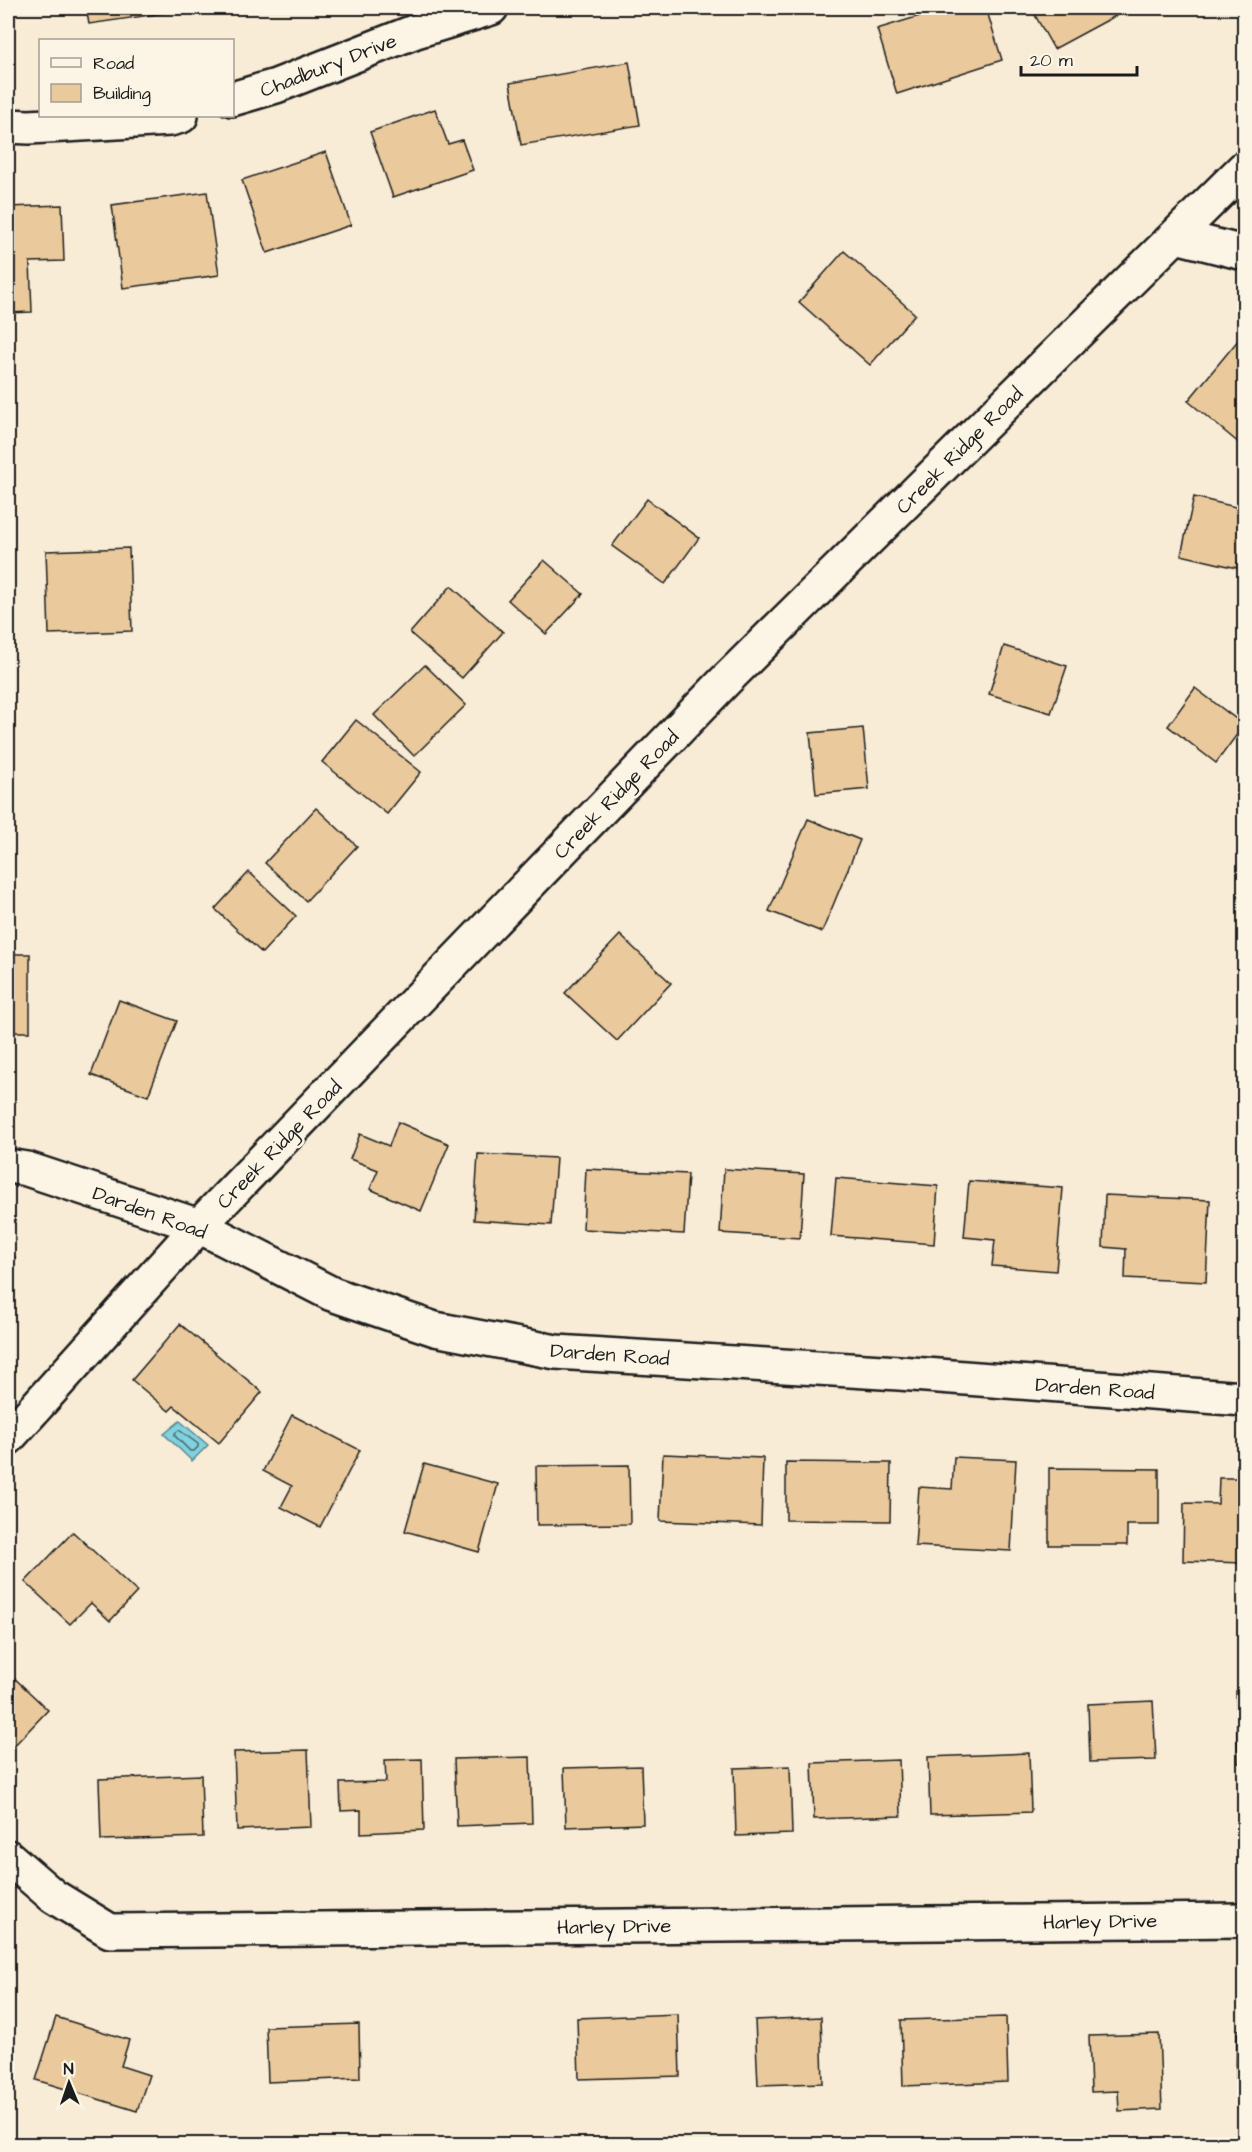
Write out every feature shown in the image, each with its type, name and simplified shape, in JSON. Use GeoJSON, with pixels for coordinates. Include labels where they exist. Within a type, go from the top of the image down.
{"type":"FeatureCollection","features":[{"type":"Feature","properties":{"kind":"street","name":"Chadbury Drive"},"geometry":{"type":"LineString","coordinates":[[234,98],[276,86],[416,31],[491,8]]}},
{"type":"Feature","properties":{"kind":"street"},"geometry":{"type":"LineString","coordinates":[[8,126],[29,127],[177,117]]}},
{"type":"Feature","properties":{"kind":"street","name":"Creek Ridge Road"},"geometry":{"type":"LineString","coordinates":[[8,1438],[199,1226],[725,681],[1245,168]]}},
{"type":"Feature","properties":{"kind":"street"},"geometry":{"type":"LineString","coordinates":[[1176,236],[1245,253]]}},
{"type":"Feature","properties":{"kind":"street","name":"Darden Road"},"geometry":{"type":"LineString","coordinates":[[8,1166],[27,1169],[199,1226],[332,1294],[435,1329],[556,1352],[899,1373],[1245,1399]]}},
{"type":"Feature","properties":{"kind":"street","name":"Harley Drive"},"geometry":{"type":"LineString","coordinates":[[8,1857],[53,1896],[110,1932],[1245,1920]]}},
{"type":"Feature","properties":{"kind":"water"},"geometry":{"type":"Polygon","coordinates":[[[180,1421],[208,1445],[192,1461],[164,1434],[180,1421]]]}},
{"type":"Feature","properties":{"kind":"building"},"geometry":{"type":"Polygon","coordinates":[[[86,8],[171,8],[172,12],[89,24],[86,8]]]}},
{"type":"Feature","properties":{"kind":"building"},"geometry":{"type":"Polygon","coordinates":[[[946,8],[986,8],[1002,60],[897,94],[877,29],[946,8]]]}},
{"type":"Feature","properties":{"kind":"building"},"geometry":{"type":"Polygon","coordinates":[[[1031,8],[1130,8],[1054,49],[1031,8]]]}},
{"type":"Feature","properties":{"kind":"building"},"geometry":{"type":"Polygon","coordinates":[[[629,62],[640,125],[521,145],[510,83],[629,62]]]}},
{"type":"Feature","properties":{"kind":"building"},"geometry":{"type":"Polygon","coordinates":[[[435,109],[448,144],[462,140],[473,170],[393,197],[370,132],[435,109]]]}},
{"type":"Feature","properties":{"kind":"building"},"geometry":{"type":"Polygon","coordinates":[[[326,152],[351,225],[267,253],[242,180],[326,152]]]}},
{"type":"Feature","properties":{"kind":"building"},"geometry":{"type":"Polygon","coordinates":[[[207,192],[219,275],[123,288],[112,205],[207,192]]]}},
{"type":"Feature","properties":{"kind":"building"},"geometry":{"type":"Polygon","coordinates":[[[62,205],[64,261],[30,262],[32,312],[8,313],[8,207],[62,205]]]}},
{"type":"Feature","properties":{"kind":"building"},"geometry":{"type":"Polygon","coordinates":[[[844,251],[915,314],[870,365],[799,302],[844,251]]]}},
{"type":"Feature","properties":{"kind":"building"},"geometry":{"type":"Polygon","coordinates":[[[1244,333],[1244,439],[1240,444],[1188,401],[1244,333]]]}},
{"type":"Feature","properties":{"kind":"building"},"geometry":{"type":"Polygon","coordinates":[[[1194,497],[1244,509],[1244,538],[1237,568],[1181,555],[1194,497]]]}},
{"type":"Feature","properties":{"kind":"building"},"geometry":{"type":"Polygon","coordinates":[[[647,499],[699,538],[665,584],[612,546],[647,499]]]}},
{"type":"Feature","properties":{"kind":"building"},"geometry":{"type":"Polygon","coordinates":[[[129,548],[132,631],[49,634],[46,551],[129,548]]]}},
{"type":"Feature","properties":{"kind":"building"},"geometry":{"type":"Polygon","coordinates":[[[544,560],[583,594],[546,634],[508,600],[544,560]]]}},
{"type":"Feature","properties":{"kind":"building"},"geometry":{"type":"Polygon","coordinates":[[[451,586],[503,632],[462,678],[410,633],[451,586]]]}},
{"type":"Feature","properties":{"kind":"building"},"geometry":{"type":"Polygon","coordinates":[[[1004,646],[1067,666],[1051,713],[989,694],[1004,646]]]}},
{"type":"Feature","properties":{"kind":"building"},"geometry":{"type":"Polygon","coordinates":[[[425,665],[466,705],[414,756],[374,715],[425,665]]]}},
{"type":"Feature","properties":{"kind":"building"},"geometry":{"type":"Polygon","coordinates":[[[1195,688],[1244,725],[1216,763],[1168,726],[1195,688]]]}},
{"type":"Feature","properties":{"kind":"building"},"geometry":{"type":"Polygon","coordinates":[[[356,720],[421,772],[387,814],[322,762],[356,720]]]}},
{"type":"Feature","properties":{"kind":"building"},"geometry":{"type":"Polygon","coordinates":[[[863,728],[869,789],[816,794],[810,733],[863,728]]]}},
{"type":"Feature","properties":{"kind":"building"},"geometry":{"type":"Polygon","coordinates":[[[316,808],[357,846],[306,901],[265,863],[316,808]]]}},
{"type":"Feature","properties":{"kind":"building"},"geometry":{"type":"Polygon","coordinates":[[[808,819],[860,840],[822,932],[769,911],[808,819]]]}},
{"type":"Feature","properties":{"kind":"building"},"geometry":{"type":"Polygon","coordinates":[[[249,872],[296,916],[262,953],[215,909],[249,872]]]}},
{"type":"Feature","properties":{"kind":"building"},"geometry":{"type":"Polygon","coordinates":[[[620,935],[671,983],[617,1041],[565,993],[620,935]]]}},
{"type":"Feature","properties":{"kind":"building"},"geometry":{"type":"Polygon","coordinates":[[[8,954],[30,954],[30,1032],[8,1032],[8,954]]]}},
{"type":"Feature","properties":{"kind":"building"},"geometry":{"type":"Polygon","coordinates":[[[119,1000],[177,1021],[148,1096],[91,1075],[119,1000]]]}},
{"type":"Feature","properties":{"kind":"building"},"geometry":{"type":"Polygon","coordinates":[[[398,1122],[449,1144],[421,1211],[370,1189],[378,1170],[350,1159],[360,1134],[389,1146],[398,1122]]]}},
{"type":"Feature","properties":{"kind":"building"},"geometry":{"type":"Polygon","coordinates":[[[478,1154],[556,1158],[551,1225],[474,1220],[478,1154]]]}},
{"type":"Feature","properties":{"kind":"building"},"geometry":{"type":"Polygon","coordinates":[[[586,1169],[688,1174],[684,1234],[583,1229],[586,1169]]]}},
{"type":"Feature","properties":{"kind":"building"},"geometry":{"type":"Polygon","coordinates":[[[724,1169],[804,1174],[800,1238],[720,1233],[724,1169]]]}},
{"type":"Feature","properties":{"kind":"building"},"geometry":{"type":"Polygon","coordinates":[[[836,1178],[938,1186],[934,1244],[831,1236],[836,1178]]]}},
{"type":"Feature","properties":{"kind":"building"},"geometry":{"type":"Polygon","coordinates":[[[969,1181],[1063,1188],[1056,1271],[992,1266],[995,1240],[964,1237],[969,1181]]]}},
{"type":"Feature","properties":{"kind":"building"},"geometry":{"type":"Polygon","coordinates":[[[1105,1195],[1210,1200],[1206,1282],[1125,1278],[1126,1249],[1103,1247],[1105,1195]]]}},
{"type":"Feature","properties":{"kind":"building"},"geometry":{"type":"Polygon","coordinates":[[[8,1256],[15,1257],[8,1302],[8,1256]]]}},
{"type":"Feature","properties":{"kind":"building"},"geometry":{"type":"Polygon","coordinates":[[[180,1324],[262,1392],[219,1443],[174,1406],[169,1411],[132,1380],[180,1324]]]}},
{"type":"Feature","properties":{"kind":"building"},"geometry":{"type":"Polygon","coordinates":[[[292,1415],[360,1450],[320,1527],[281,1507],[292,1486],[263,1471],[292,1415]]]}},
{"type":"Feature","properties":{"kind":"building"},"geometry":{"type":"Polygon","coordinates":[[[663,1454],[763,1458],[761,1525],[660,1521],[663,1454]]]}},
{"type":"Feature","properties":{"kind":"building"},"geometry":{"type":"Polygon","coordinates":[[[954,1457],[1016,1460],[1011,1551],[915,1546],[919,1487],[952,1489],[954,1457]]]}},
{"type":"Feature","properties":{"kind":"building"},"geometry":{"type":"Polygon","coordinates":[[[786,1462],[891,1463],[890,1521],[786,1520],[786,1462]]]}},
{"type":"Feature","properties":{"kind":"building"},"geometry":{"type":"Polygon","coordinates":[[[424,1464],[498,1484],[479,1552],[405,1531],[424,1464]]]}},
{"type":"Feature","properties":{"kind":"building"},"geometry":{"type":"Polygon","coordinates":[[[629,1465],[630,1524],[537,1525],[536,1466],[629,1465]]]}},
{"type":"Feature","properties":{"kind":"building"},"geometry":{"type":"Polygon","coordinates":[[[1049,1468],[1159,1469],[1159,1525],[1127,1525],[1127,1545],[1049,1545],[1049,1468]]]}},
{"type":"Feature","properties":{"kind":"building"},"geometry":{"type":"Polygon","coordinates":[[[1219,1478],[1244,1478],[1244,1563],[1183,1561],[1184,1503],[1218,1504],[1219,1478]]]}},
{"type":"Feature","properties":{"kind":"building"},"geometry":{"type":"Polygon","coordinates":[[[73,1532],[137,1592],[110,1621],[91,1603],[70,1624],[25,1582],[73,1532]]]}},
{"type":"Feature","properties":{"kind":"building"},"geometry":{"type":"Polygon","coordinates":[[[8,1672],[48,1710],[12,1748],[8,1744],[8,1672]]]}},
{"type":"Feature","properties":{"kind":"building"},"geometry":{"type":"Polygon","coordinates":[[[1236,1691],[1244,1691],[1244,1763],[1238,1763],[1236,1691]]]}},
{"type":"Feature","properties":{"kind":"building"},"geometry":{"type":"Polygon","coordinates":[[[1153,1701],[1156,1760],[1090,1762],[1088,1704],[1153,1701]]]}},
{"type":"Feature","properties":{"kind":"building"},"geometry":{"type":"Polygon","coordinates":[[[308,1750],[311,1827],[237,1830],[234,1752],[308,1750]]]}},
{"type":"Feature","properties":{"kind":"building"},"geometry":{"type":"Polygon","coordinates":[[[1029,1753],[1031,1812],[930,1815],[928,1757],[1029,1753]]]}},
{"type":"Feature","properties":{"kind":"building"},"geometry":{"type":"Polygon","coordinates":[[[530,1757],[532,1823],[457,1826],[454,1759],[530,1757]]]}},
{"type":"Feature","properties":{"kind":"building"},"geometry":{"type":"Polygon","coordinates":[[[422,1759],[424,1830],[361,1833],[361,1810],[341,1811],[340,1783],[386,1782],[385,1760],[422,1759]]]}},
{"type":"Feature","properties":{"kind":"building"},"geometry":{"type":"Polygon","coordinates":[[[899,1760],[901,1816],[814,1819],[812,1763],[899,1760]]]}},
{"type":"Feature","properties":{"kind":"building"},"geometry":{"type":"Polygon","coordinates":[[[641,1766],[643,1824],[566,1827],[564,1768],[641,1766]]]}},
{"type":"Feature","properties":{"kind":"building"},"geometry":{"type":"Polygon","coordinates":[[[790,1766],[792,1834],[736,1836],[734,1768],[790,1766]]]}},
{"type":"Feature","properties":{"kind":"building"},"geometry":{"type":"Polygon","coordinates":[[[201,1775],[203,1837],[101,1840],[99,1779],[201,1775]]]}},
{"type":"Feature","properties":{"kind":"building"},"geometry":{"type":"Polygon","coordinates":[[[678,2014],[680,2076],[579,2079],[577,2018],[678,2014]]]}},
{"type":"Feature","properties":{"kind":"building"},"geometry":{"type":"Polygon","coordinates":[[[56,2017],[129,2040],[121,2066],[149,2075],[137,2111],[36,2080],[56,2017]]]}},
{"type":"Feature","properties":{"kind":"building"},"geometry":{"type":"Polygon","coordinates":[[[821,2017],[823,2083],[758,2085],[755,2020],[821,2017]]]}},
{"type":"Feature","properties":{"kind":"building"},"geometry":{"type":"Polygon","coordinates":[[[1006,2017],[1008,2082],[903,2086],[901,2020],[1006,2017]]]}},
{"type":"Feature","properties":{"kind":"building"},"geometry":{"type":"Polygon","coordinates":[[[359,2024],[360,2078],[268,2082],[266,2027],[359,2024]]]}},
{"type":"Feature","properties":{"kind":"building"},"geometry":{"type":"Polygon","coordinates":[[[1237,2030],[1244,2030],[1244,2085],[1236,2085],[1237,2030]]]}},
{"type":"Feature","properties":{"kind":"building"},"geometry":{"type":"Polygon","coordinates":[[[1159,2034],[1162,2109],[1119,2111],[1118,2091],[1091,2092],[1089,2036],[1159,2034]]]}}]}
